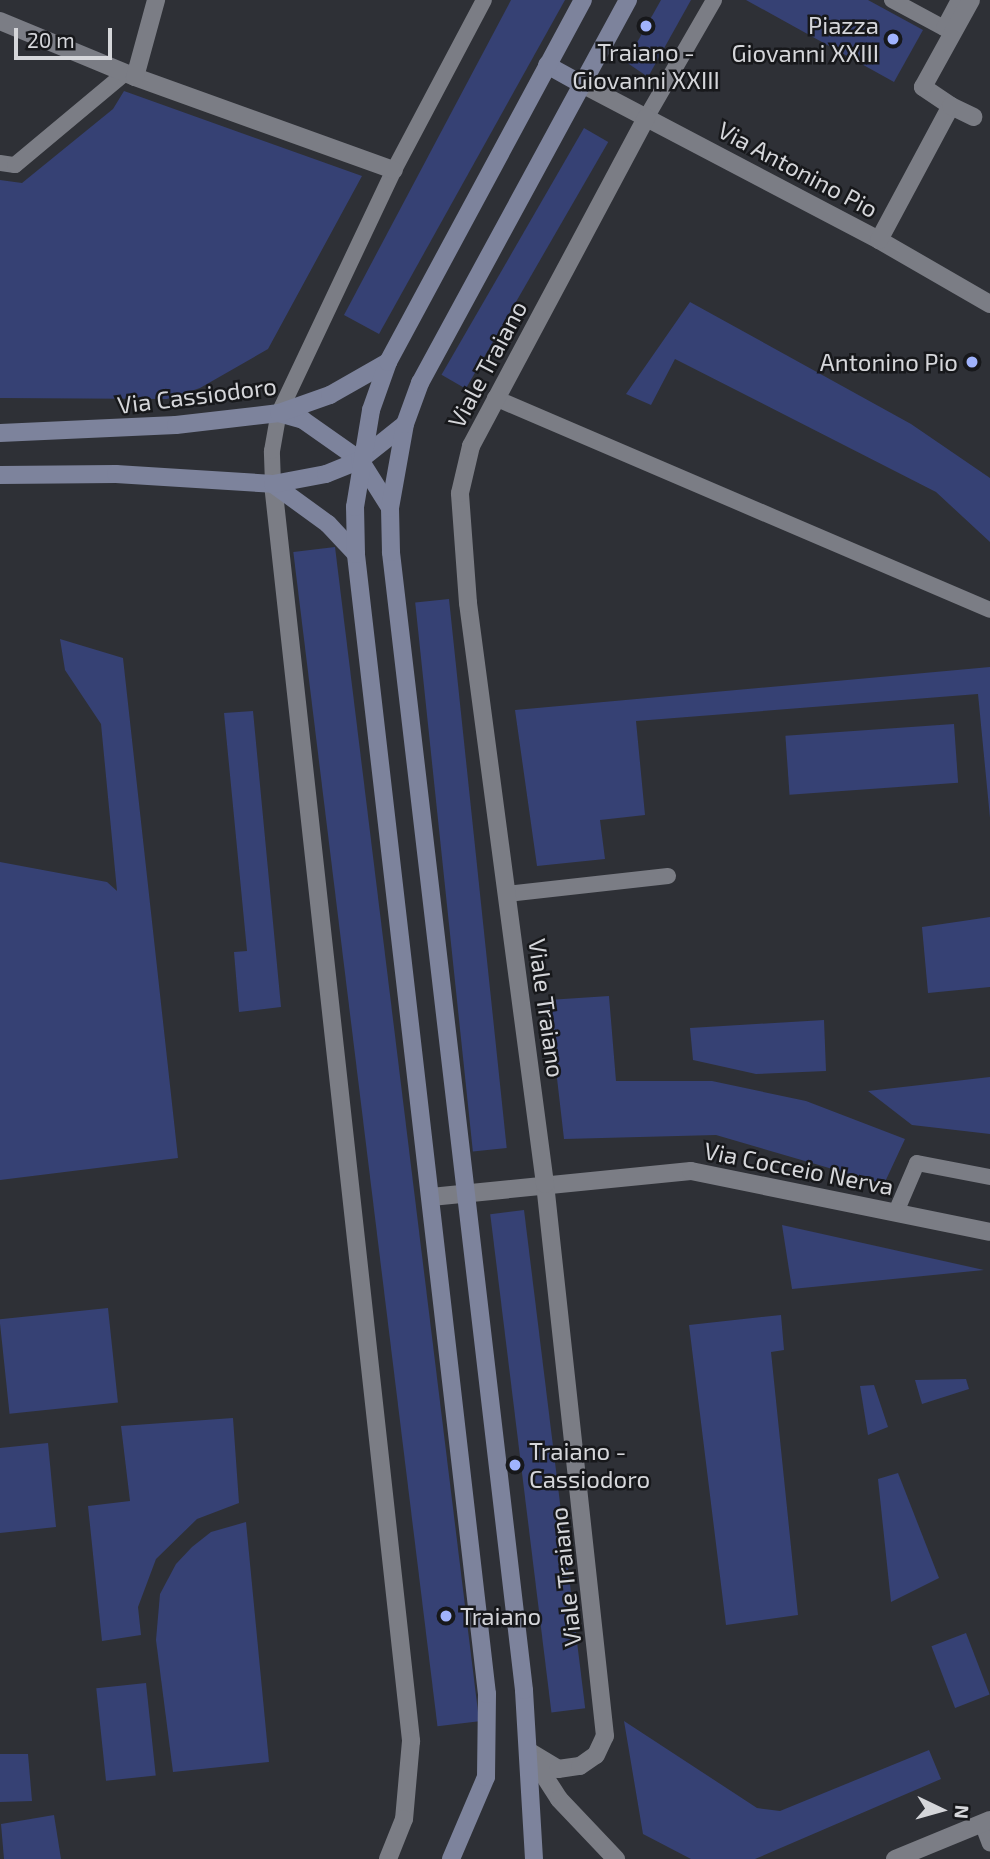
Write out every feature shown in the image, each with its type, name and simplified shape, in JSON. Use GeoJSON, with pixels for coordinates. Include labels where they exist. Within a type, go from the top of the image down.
{"type":"FeatureCollection","features":[{"type":"Feature","properties":{"kind":"main road"},"geometry":{"type":"LineString","coordinates":[[451,1859],[486,1777],[487,1693],[356,554],[360,460],[388,362],[583,0]]}},
{"type":"Feature","properties":{"kind":"main road"},"geometry":{"type":"LineString","coordinates":[[534,1859],[530,1752],[391,552],[390,508],[405,424],[440,343],[580,83],[628,0]]}},
{"type":"Feature","properties":{"kind":"main road"},"geometry":{"type":"LineString","coordinates":[[547,65],[580,83]]}},
{"type":"Feature","properties":{"kind":"main road","name":"Via Cassiodoro"},"geometry":{"type":"LineString","coordinates":[[0,433],[176,425],[279,413],[331,395],[388,362]]}},
{"type":"Feature","properties":{"kind":"main road"},"geometry":{"type":"LineString","coordinates":[[279,413],[303,420],[360,460],[378,482],[390,508]]}},
{"type":"Feature","properties":{"kind":"main road"},"geometry":{"type":"LineString","coordinates":[[0,474],[116,474],[273,484],[326,474],[360,460],[405,424]]}},
{"type":"Feature","properties":{"kind":"main road"},"geometry":{"type":"LineString","coordinates":[[273,484],[328,524],[356,554]]}},
{"type":"Feature","properties":{"kind":"street"},"geometry":{"type":"LineString","coordinates":[[130,75],[156,0]]}},
{"type":"Feature","properties":{"kind":"street"},"geometry":{"type":"LineString","coordinates":[[971,0],[923,87],[951,106],[974,117]]}},
{"type":"Feature","properties":{"kind":"street"},"geometry":{"type":"LineString","coordinates":[[0,21],[130,75],[394,170]]}},
{"type":"Feature","properties":{"kind":"street","name":"Via Antonino Pio"},"geometry":{"type":"LineString","coordinates":[[580,83],[879,240],[990,304]]}},
{"type":"Feature","properties":{"kind":"street"},"geometry":{"type":"LineString","coordinates":[[879,240],[951,106]]}},
{"type":"Feature","properties":{"kind":"street","name":"Viale Traiano"},"geometry":{"type":"LineString","coordinates":[[530,1752],[558,1769],[580,1766],[596,1755],[605,1736],[545,1184],[468,603],[460,493],[471,446],[646,118]]}},
{"type":"Feature","properties":{"kind":"street"},"geometry":{"type":"LineString","coordinates":[[273,484],[411,1741],[404,1819],[388,1859]]}},
{"type":"Feature","properties":{"kind":"street","name":"Via Cocceio Nerva"},"geometry":{"type":"LineString","coordinates":[[430,1196],[691,1171],[990,1232]]}},
{"type":"Feature","properties":{"kind":"street"},"geometry":{"type":"LineString","coordinates":[[530,1752],[559,1799],[616,1859]]}},
{"type":"Feature","properties":{"kind":"street"},"geometry":{"type":"LineString","coordinates":[[895,1859],[986,1822]]}},
{"type":"Feature","properties":{"kind":"lane"},"geometry":{"type":"LineString","coordinates":[[273,484],[272,451],[279,413],[394,170],[484,0]]}},
{"type":"Feature","properties":{"kind":"lane"},"geometry":{"type":"LineString","coordinates":[[646,118],[714,0]]}},
{"type":"Feature","properties":{"kind":"lane"},"geometry":{"type":"LineString","coordinates":[[892,0],[944,28],[959,0]]}},
{"type":"Feature","properties":{"kind":"lane"},"geometry":{"type":"LineString","coordinates":[[0,163],[15,165],[130,75]]}},
{"type":"Feature","properties":{"kind":"lane"},"geometry":{"type":"LineString","coordinates":[[495,398],[990,610]]}},
{"type":"Feature","properties":{"kind":"lane"},"geometry":{"type":"LineString","coordinates":[[507,894],[668,876]]}},
{"type":"Feature","properties":{"kind":"lane"},"geometry":{"type":"LineString","coordinates":[[896,1212],[917,1163],[990,1177]]}},
{"type":"Feature","properties":{"kind":"lane"},"geometry":{"type":"LineString","coordinates":[[986,1822],[990,1844]]}},
{"type":"Feature","properties":{"kind":"shaded area"},"geometry":{"type":"Polygon","coordinates":[[[511,0],[565,0],[379,334],[344,315],[511,0]]]}},
{"type":"Feature","properties":{"kind":"shaded area"},"geometry":{"type":"Polygon","coordinates":[[[661,0],[691,0],[648,77],[626,62],[661,0]]]}},
{"type":"Feature","properties":{"kind":"shaded area","name":"Piazza Giovanni XXIII"},"geometry":{"type":"Polygon","coordinates":[[[746,0],[868,0],[923,30],[894,82],[746,0]]]}},
{"type":"Feature","properties":{"kind":"shaded area"},"geometry":{"type":"Polygon","coordinates":[[[124,91],[362,176],[268,349],[200,388],[167,399],[0,398],[0,180],[22,183],[113,109],[124,91]]]}},
{"type":"Feature","properties":{"kind":"shaded area"},"geometry":{"type":"Polygon","coordinates":[[[584,128],[608,142],[466,389],[442,375],[584,128]]]}},
{"type":"Feature","properties":{"kind":"shaded area"},"geometry":{"type":"Polygon","coordinates":[[[690,302],[911,424],[990,478],[990,542],[936,492],[675,359],[651,405],[626,394],[690,302]]]}},
{"type":"Feature","properties":{"kind":"shaded area"},"geometry":{"type":"Polygon","coordinates":[[[335,547],[479,1721],[437,1726],[293,552],[335,547]]]}},
{"type":"Feature","properties":{"kind":"shaded area"},"geometry":{"type":"Polygon","coordinates":[[[449,599],[507,1148],[473,1152],[415,603],[449,599]]]}},
{"type":"Feature","properties":{"kind":"shaded area"},"geometry":{"type":"Polygon","coordinates":[[[60,639],[123,658],[178,1158],[0,1180],[0,862],[107,882],[117,891],[101,724],[65,670],[60,639]]]}},
{"type":"Feature","properties":{"kind":"shaded area"},"geometry":{"type":"Polygon","coordinates":[[[990,667],[990,818],[978,694],[636,721],[645,815],[600,820],[605,859],[537,866],[515,710],[990,667]]]}},
{"type":"Feature","properties":{"kind":"shaded area"},"geometry":{"type":"Polygon","coordinates":[[[253,711],[281,1007],[239,1012],[234,952],[247,951],[224,713],[253,711]]]}},
{"type":"Feature","properties":{"kind":"shaded area"},"geometry":{"type":"Polygon","coordinates":[[[954,724],[958,783],[790,795],[785,736],[954,724]]]}},
{"type":"Feature","properties":{"kind":"shaded area"},"geometry":{"type":"Polygon","coordinates":[[[990,917],[990,987],[928,993],[922,927],[990,917]]]}},
{"type":"Feature","properties":{"kind":"shaded area"},"geometry":{"type":"Polygon","coordinates":[[[609,996],[616,1081],[712,1081],[806,1101],[905,1139],[884,1184],[716,1135],[564,1139],[548,1000],[609,996]]]}},
{"type":"Feature","properties":{"kind":"shaded area"},"geometry":{"type":"Polygon","coordinates":[[[824,1020],[826,1071],[756,1074],[693,1060],[690,1028],[824,1020]]]}},
{"type":"Feature","properties":{"kind":"shaded area"},"geometry":{"type":"Polygon","coordinates":[[[990,1077],[990,1134],[912,1125],[868,1091],[990,1077]]]}},
{"type":"Feature","properties":{"kind":"shaded area"},"geometry":{"type":"Polygon","coordinates":[[[524,1210],[585,1708],[551,1712],[490,1214],[524,1210]]]}},
{"type":"Feature","properties":{"kind":"shaded area"},"geometry":{"type":"Polygon","coordinates":[[[782,1225],[984,1270],[792,1289],[782,1225]]]}},
{"type":"Feature","properties":{"kind":"shaded area"},"geometry":{"type":"Polygon","coordinates":[[[108,1308],[118,1402],[10,1414],[0,1319],[108,1308]]]}},
{"type":"Feature","properties":{"kind":"shaded area"},"geometry":{"type":"Polygon","coordinates":[[[781,1315],[784,1350],[771,1352],[798,1615],[726,1625],[689,1325],[781,1315]]]}},
{"type":"Feature","properties":{"kind":"shaded area"},"geometry":{"type":"Polygon","coordinates":[[[966,1379],[969,1389],[922,1404],[915,1380],[966,1379]]]}},
{"type":"Feature","properties":{"kind":"shaded area"},"geometry":{"type":"Polygon","coordinates":[[[874,1385],[888,1427],[868,1435],[860,1386],[874,1385]]]}},
{"type":"Feature","properties":{"kind":"shaded area"},"geometry":{"type":"Polygon","coordinates":[[[233,1418],[239,1503],[197,1519],[156,1559],[138,1607],[141,1635],[102,1641],[88,1506],[130,1501],[121,1426],[233,1418]]]}},
{"type":"Feature","properties":{"kind":"shaded area"},"geometry":{"type":"Polygon","coordinates":[[[48,1443],[56,1527],[0,1533],[0,1448],[48,1443]]]}},
{"type":"Feature","properties":{"kind":"shaded area"},"geometry":{"type":"Polygon","coordinates":[[[898,1473],[939,1578],[891,1602],[878,1479],[898,1473]]]}},
{"type":"Feature","properties":{"kind":"shaded area"},"geometry":{"type":"Polygon","coordinates":[[[246,1522],[269,1762],[173,1772],[156,1640],[160,1594],[176,1564],[192,1547],[211,1532],[246,1522]]]}},
{"type":"Feature","properties":{"kind":"shaded area"},"geometry":{"type":"Polygon","coordinates":[[[966,1633],[990,1695],[955,1708],[931,1646],[966,1633]]]}},
{"type":"Feature","properties":{"kind":"shaded area"},"geometry":{"type":"Polygon","coordinates":[[[146,1683],[156,1775],[106,1781],[96,1688],[146,1683]]]}},
{"type":"Feature","properties":{"kind":"shaded area"},"geometry":{"type":"Polygon","coordinates":[[[624,1721],[757,1808],[780,1811],[929,1750],[941,1779],[755,1859],[691,1859],[643,1834],[624,1721]]]}},
{"type":"Feature","properties":{"kind":"shaded area"},"geometry":{"type":"Polygon","coordinates":[[[0,1754],[28,1754],[32,1801],[0,1802],[0,1754]]]}},
{"type":"Feature","properties":{"kind":"shaded area"},"geometry":{"type":"Polygon","coordinates":[[[54,1815],[61,1859],[4,1859],[1,1824],[54,1815]]]}},
{"type":"Feature","properties":{"kind":"place","name":"Traiano - Giovanni XXIII"},"geometry":{"type":"Point","coordinates":[646,26]}},
{"type":"Feature","properties":{"kind":"place","name":"Piazza Giovanni XXIII"},"geometry":{"type":"Point","coordinates":[893,39]}},
{"type":"Feature","properties":{"kind":"place","name":"Antonino Pio"},"geometry":{"type":"Point","coordinates":[972,362]}},
{"type":"Feature","properties":{"kind":"place","name":"Traiano - Cassiodoro"},"geometry":{"type":"Point","coordinates":[515,1465]}},
{"type":"Feature","properties":{"kind":"place","name":"Traiano"},"geometry":{"type":"Point","coordinates":[446,1616]}}]}
